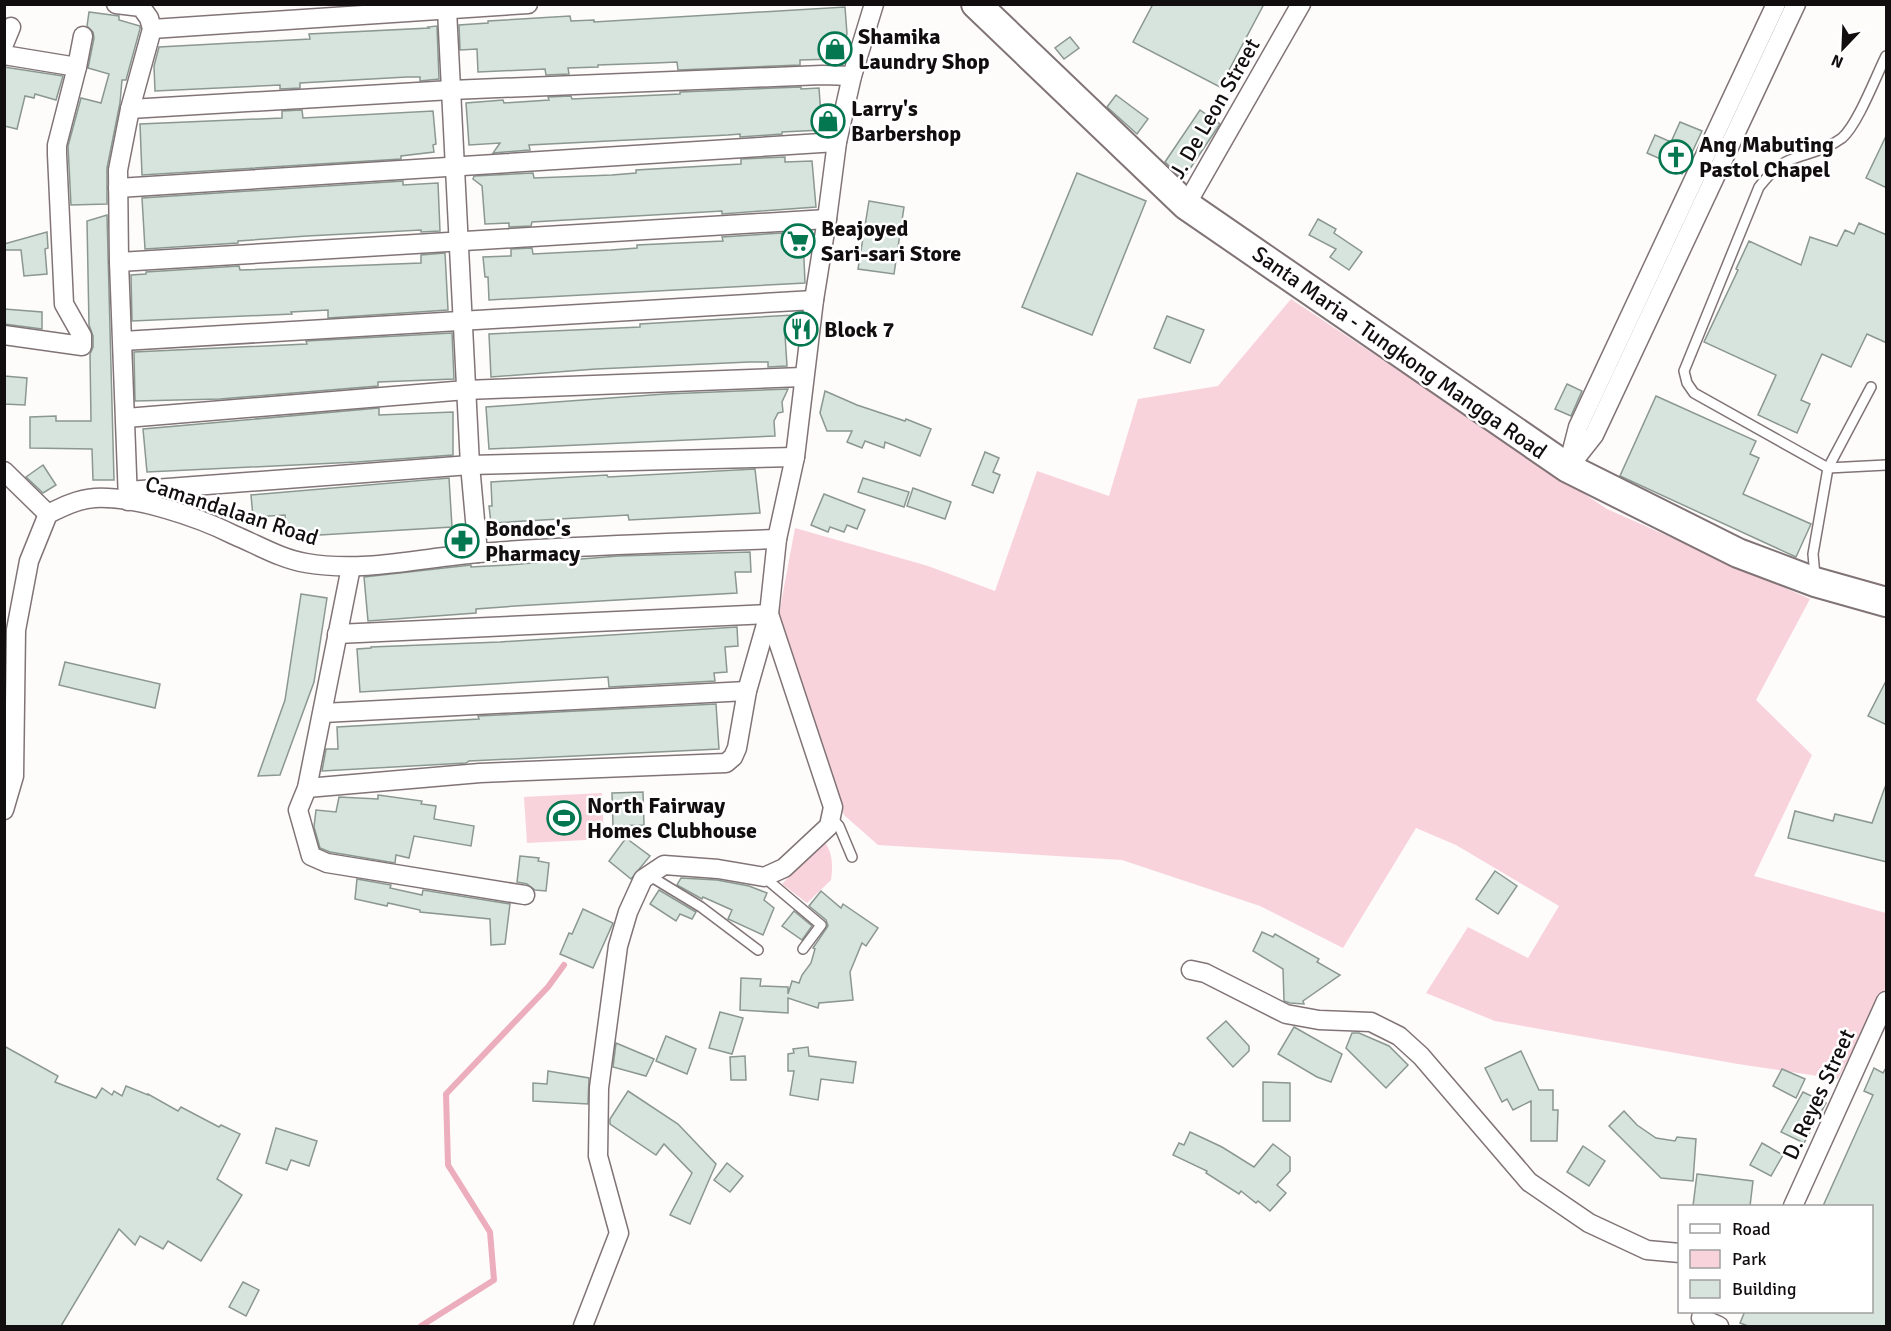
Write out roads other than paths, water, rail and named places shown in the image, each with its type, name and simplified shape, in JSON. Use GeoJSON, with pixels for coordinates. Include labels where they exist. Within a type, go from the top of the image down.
{"type":"FeatureCollection","features":[{"type":"Feature","properties":{"kind":"main road","name":"Santa Maria - Tungkong Mangga Road"},"geometry":{"type":"LineString","coordinates":[[976,4],[1186,205],[1568,468],[1738,553],[1815,582],[1887,602]]}},
{"type":"Feature","properties":{"kind":"street"},"geometry":{"type":"LineString","coordinates":[[116,4],[141,7],[149,18],[152,29],[130,109],[118,170],[119,262],[128,496],[470,465],[795,457]]}},
{"type":"Feature","properties":{"kind":"street"},"geometry":{"type":"LineString","coordinates":[[152,29],[528,4]]}},
{"type":"Feature","properties":{"kind":"street"},"geometry":{"type":"LineString","coordinates":[[307,788],[480,772],[726,763],[733,757],[737,748],[747,691],[770,614],[777,539],[795,457],[814,300],[837,142],[852,76],[874,4]]}},
{"type":"Feature","properties":{"kind":"street","name":"J. De Leon Street"},"geometry":{"type":"LineString","coordinates":[[1186,205],[1301,4]]}},
{"type":"Feature","properties":{"kind":"street"},"geometry":{"type":"LineString","coordinates":[[1568,468],[1578,427],[1776,4]]}},
{"type":"Feature","properties":{"kind":"street"},"geometry":{"type":"LineString","coordinates":[[1568,468],[1594,435],[1796,4]]}},
{"type":"Feature","properties":{"kind":"street"},"geometry":{"type":"LineString","coordinates":[[447,10],[470,465],[478,554]]}},
{"type":"Feature","properties":{"kind":"street"},"geometry":{"type":"LineString","coordinates":[[4,44],[11,27]]}},
{"type":"Feature","properties":{"kind":"street"},"geometry":{"type":"LineString","coordinates":[[4,335],[82,346],[82,336],[64,304],[57,145],[83,36]]}},
{"type":"Feature","properties":{"kind":"street"},"geometry":{"type":"LineString","coordinates":[[4,55],[77,67]]}},
{"type":"Feature","properties":{"kind":"street"},"geometry":{"type":"LineString","coordinates":[[130,109],[452,90],[822,75],[852,76]]}},
{"type":"Feature","properties":{"kind":"street"},"geometry":{"type":"LineString","coordinates":[[118,188],[837,142]]}},
{"type":"Feature","properties":{"kind":"street"},"geometry":{"type":"LineString","coordinates":[[119,262],[827,219]]}},
{"type":"Feature","properties":{"kind":"street"},"geometry":{"type":"LineString","coordinates":[[123,341],[814,300]]}},
{"type":"Feature","properties":{"kind":"street"},"geometry":{"type":"LineString","coordinates":[[126,418],[466,390],[804,377]]}},
{"type":"Feature","properties":{"kind":"street"},"geometry":{"type":"LineString","coordinates":[[4,471],[48,514],[29,561],[16,630],[14,776],[4,810]]}},
{"type":"Feature","properties":{"kind":"street","name":"Camandalaan Road"},"geometry":{"type":"LineString","coordinates":[[48,514],[67,505],[94,498],[128,496],[232,533],[273,553],[305,563],[351,567],[478,554],[638,544],[777,539]]}},
{"type":"Feature","properties":{"kind":"street"},"geometry":{"type":"LineString","coordinates":[[351,567],[307,788],[298,810],[311,856],[327,863],[525,895]]}},
{"type":"Feature","properties":{"kind":"street"},"geometry":{"type":"LineString","coordinates":[[337,634],[770,614]]}},
{"type":"Feature","properties":{"kind":"street"},"geometry":{"type":"LineString","coordinates":[[583,1326],[619,1233],[598,1156],[598,1088],[618,946],[628,912],[643,879],[664,865],[718,869],[764,877],[784,868],[804,851],[828,826],[831,818],[833,807],[770,614]]}},
{"type":"Feature","properties":{"kind":"street"},"geometry":{"type":"LineString","coordinates":[[323,713],[747,691]]}},
{"type":"Feature","properties":{"kind":"street"},"geometry":{"type":"LineString","coordinates":[[1191,970],[1205,973],[1286,1014],[1320,1020],[1371,1022],[1399,1036],[1421,1056],[1529,1182],[1589,1223],[1647,1250],[1678,1253]]}},
{"type":"Feature","properties":{"kind":"street","name":"D. Reyes Street"},"geometry":{"type":"LineString","coordinates":[[1792,1205],[1887,1001]]}},
{"type":"Feature","properties":{"kind":"street"},"geometry":{"type":"LineString","coordinates":[[1702,1319],[1719,1326]]}},
{"type":"Feature","properties":{"kind":"lane"},"geometry":{"type":"LineString","coordinates":[[1887,56],[1844,136],[1828,147],[1788,160],[1772,171],[1759,187],[1684,371],[1687,383],[1694,393],[1828,468],[1887,465]]}},
{"type":"Feature","properties":{"kind":"lane"},"geometry":{"type":"LineString","coordinates":[[1815,582],[1813,554],[1828,468],[1871,387]]}},
{"type":"Feature","properties":{"kind":"lane"},"geometry":{"type":"LineString","coordinates":[[831,818],[839,826],[852,856]]}},
{"type":"Feature","properties":{"kind":"lane"},"geometry":{"type":"LineString","coordinates":[[650,876],[700,907],[758,950]]}},
{"type":"Feature","properties":{"kind":"lane"},"geometry":{"type":"LineString","coordinates":[[764,877],[821,925],[803,949]]}},
{"type":"Feature","properties":{"kind":"waterway"},"geometry":{"type":"LineString","coordinates":[[421,1326],[494,1280],[490,1232],[448,1165],[446,1094],[548,987],[564,965]]}},
{"type":"Feature","properties":{"kind":"place","name":"Shamika Laundry Shop"},"geometry":{"type":"Point","coordinates":[835,49]}},
{"type":"Feature","properties":{"kind":"place","name":"Larry's Barbershop"},"geometry":{"type":"Point","coordinates":[828,121]}},
{"type":"Feature","properties":{"kind":"place","name":"Ang Mabuting Pastol Chapel"},"geometry":{"type":"Point","coordinates":[1676,157]}},
{"type":"Feature","properties":{"kind":"place","name":"Beajoyed Sari-sari Store"},"geometry":{"type":"Point","coordinates":[798,241]}},
{"type":"Feature","properties":{"kind":"place","name":"Block 7"},"geometry":{"type":"Point","coordinates":[801,329]}},
{"type":"Feature","properties":{"kind":"place","name":"Bondoc's Pharmacy"},"geometry":{"type":"Point","coordinates":[462,541]}},
{"type":"Feature","properties":{"kind":"place","name":"North Fairway Homes Clubhouse"},"geometry":{"type":"Point","coordinates":[564,818]}}]}
